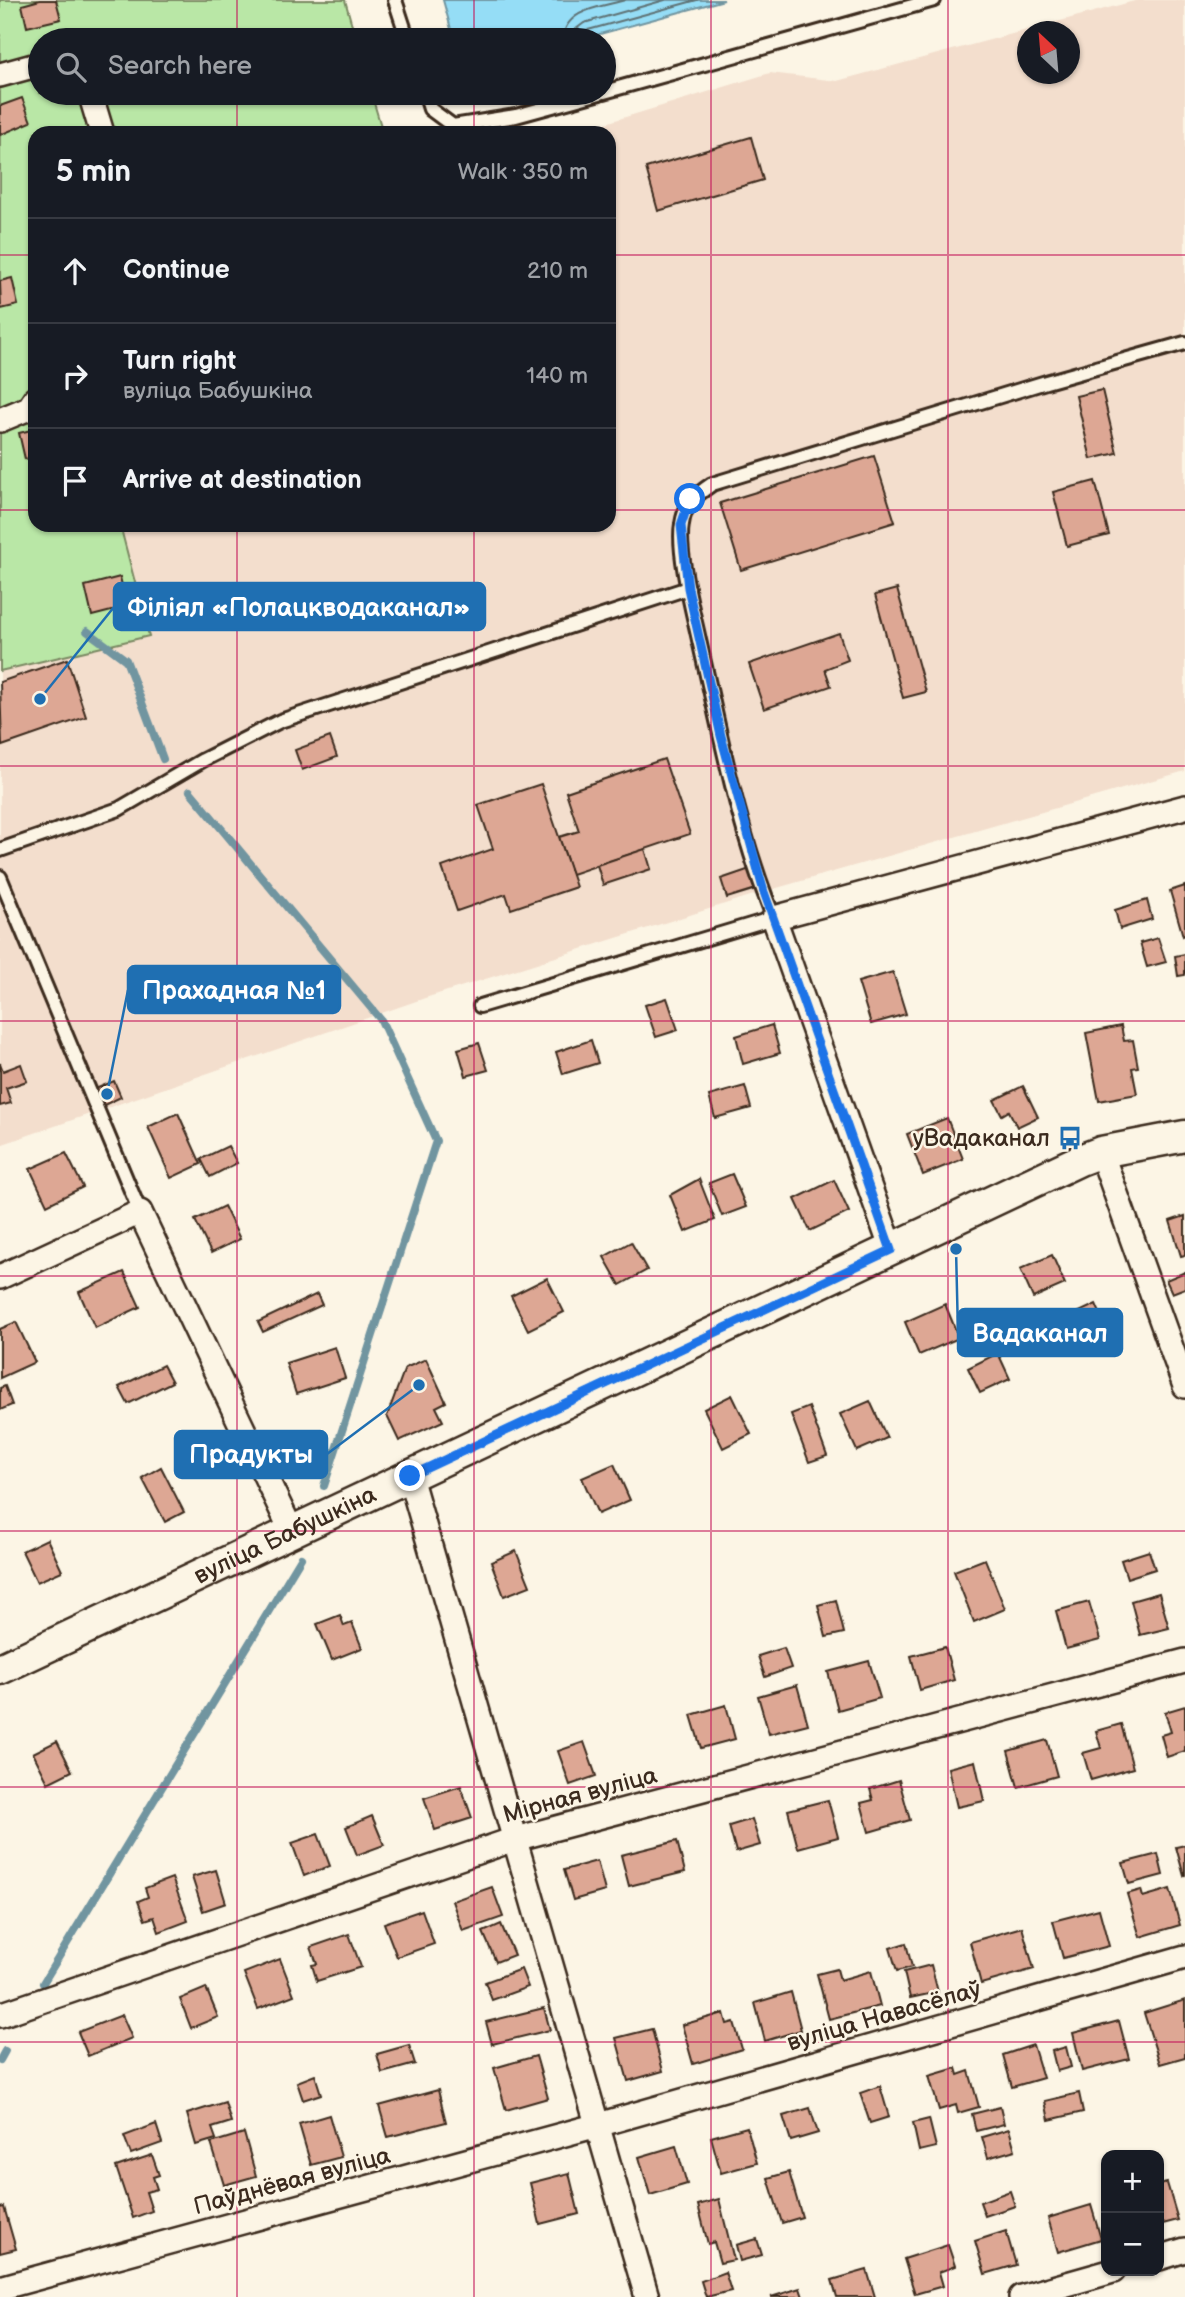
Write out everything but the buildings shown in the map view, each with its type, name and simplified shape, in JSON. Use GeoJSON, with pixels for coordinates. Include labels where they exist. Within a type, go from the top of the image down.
{"type":"FeatureCollection","features":[{"type":"Feature","properties":{"kind":"street"},"geometry":{"type":"LineString","coordinates":[[0,75],[28,67]]}},
{"type":"Feature","properties":{"kind":"street"},"geometry":{"type":"LineString","coordinates":[[94,105],[100,126]]}},
{"type":"Feature","properties":{"kind":"street"},"geometry":{"type":"LineString","coordinates":[[0,419],[28,408]]}},
{"type":"Feature","properties":{"kind":"street"},"geometry":{"type":"LineString","coordinates":[[891,1250],[774,918],[1185,807]]}},
{"type":"Feature","properties":{"kind":"street","name":"вуліца Бабушкіна"},"geometry":{"type":"LineString","coordinates":[[0,1669],[291,1530],[1101,1152],[1185,1136]]}},
{"type":"Feature","properties":{"kind":"street"},"geometry":{"type":"LineString","coordinates":[[1101,1152],[1185,1386]]}},
{"type":"Feature","properties":{"kind":"street"},"geometry":{"type":"LineString","coordinates":[[0,1277],[140,1212],[291,1530]]}},
{"type":"Feature","properties":{"kind":"street"},"geometry":{"type":"LineString","coordinates":[[410,1476],[647,2297]]}},
{"type":"Feature","properties":{"kind":"street","name":"Мірная вуліца"},"geometry":{"type":"LineString","coordinates":[[0,2015],[515,1839],[1185,1661]]}},
{"type":"Feature","properties":{"kind":"street","name":"вуліца Навасёлаў"},"geometry":{"type":"LineString","coordinates":[[598,2125],[1185,1957]]}},
{"type":"Feature","properties":{"kind":"street","name":"Паўднёвая вуліца"},"geometry":{"type":"LineString","coordinates":[[0,2288],[598,2125]]}},
{"type":"Feature","properties":{"kind":"street"},"geometry":{"type":"LineString","coordinates":[[1164,2256],[1185,2250]]}},
{"type":"Feature","properties":{"kind":"street"},"geometry":{"type":"LineString","coordinates":[[1021,2297],[1101,2274]]}},
{"type":"Feature","properties":{"kind":"lane"},"geometry":{"type":"LineString","coordinates":[[395,0],[404,28]]}},
{"type":"Feature","properties":{"kind":"lane"},"geometry":{"type":"LineString","coordinates":[[616,88],[916,2],[933,0]]}},
{"type":"Feature","properties":{"kind":"lane"},"geometry":{"type":"LineString","coordinates":[[429,105],[430,109],[453,126],[516,116],[555,105]]}},
{"type":"Feature","properties":{"kind":"lane"},"geometry":{"type":"LineString","coordinates":[[480,1006],[774,918],[764,892],[721,736],[688,588],[681,525],[690,499],[712,484],[1046,382],[1185,343]]}},
{"type":"Feature","properties":{"kind":"lane"},"geometry":{"type":"LineString","coordinates":[[0,850],[119,809],[203,760],[280,722],[688,588]]}},
{"type":"Feature","properties":{"kind":"lane"},"geometry":{"type":"LineString","coordinates":[[0,877],[140,1212]]}},
{"type":"Feature","properties":{"kind":"shaded area"},"geometry":{"type":"Polygon","coordinates":[[[1138,0],[1185,0],[1185,771],[763,892],[425,998],[0,1145],[0,671],[149,636],[122,532],[616,532],[616,126],[596,126],[770,73],[837,81],[1017,33],[1017,84],[1080,84],[1080,21],[1060,21],[1138,0]]]}},
{"type":"Feature","properties":{"kind":"green space"},"geometry":{"type":"Polygon","coordinates":[[[0,0],[345,0],[353,28],[28,28],[28,105],[375,105],[381,126],[28,126],[28,532],[122,532],[149,636],[0,671],[0,0]]]}},
{"type":"Feature","properties":{"kind":"water"},"geometry":{"type":"Polygon","coordinates":[[[443,0],[724,0],[616,30],[451,28],[443,0]]]}},
{"type":"Feature","properties":{"kind":"waterway"},"geometry":{"type":"LineString","coordinates":[[87,631],[126,660],[163,759]]}},
{"type":"Feature","properties":{"kind":"waterway"},"geometry":{"type":"LineString","coordinates":[[190,791],[381,1020],[436,1141],[324,1486]]}},
{"type":"Feature","properties":{"kind":"waterway"},"geometry":{"type":"LineString","coordinates":[[43,1983],[301,1558]]}},
{"type":"Feature","properties":{"kind":"waterway"},"geometry":{"type":"LineString","coordinates":[[0,2060],[5,2051]]}},
{"type":"Feature","properties":{"kind":"place","name":"Філіял «Полацкводаканал»"},"geometry":{"type":"Point","coordinates":[40,699]}},
{"type":"Feature","properties":{"kind":"place","name":"Прахадная №1"},"geometry":{"type":"Point","coordinates":[107,1094]}},
{"type":"Feature","properties":{"kind":"place","name":"уВадаканал"},"geometry":{"type":"Point","coordinates":[1070,1138]}},
{"type":"Feature","properties":{"kind":"place","name":"Вадаканал"},"geometry":{"type":"Point","coordinates":[956,1249]}},
{"type":"Feature","properties":{"kind":"place","name":"Прадукты"},"geometry":{"type":"Point","coordinates":[419,1385]}},
{"type":"Feature","properties":{"kind":"route"},"geometry":{"type":"LineString","coordinates":[[410,1476],[891,1250],[764,892],[721,736],[688,588],[681,525],[690,499]]}}]}
